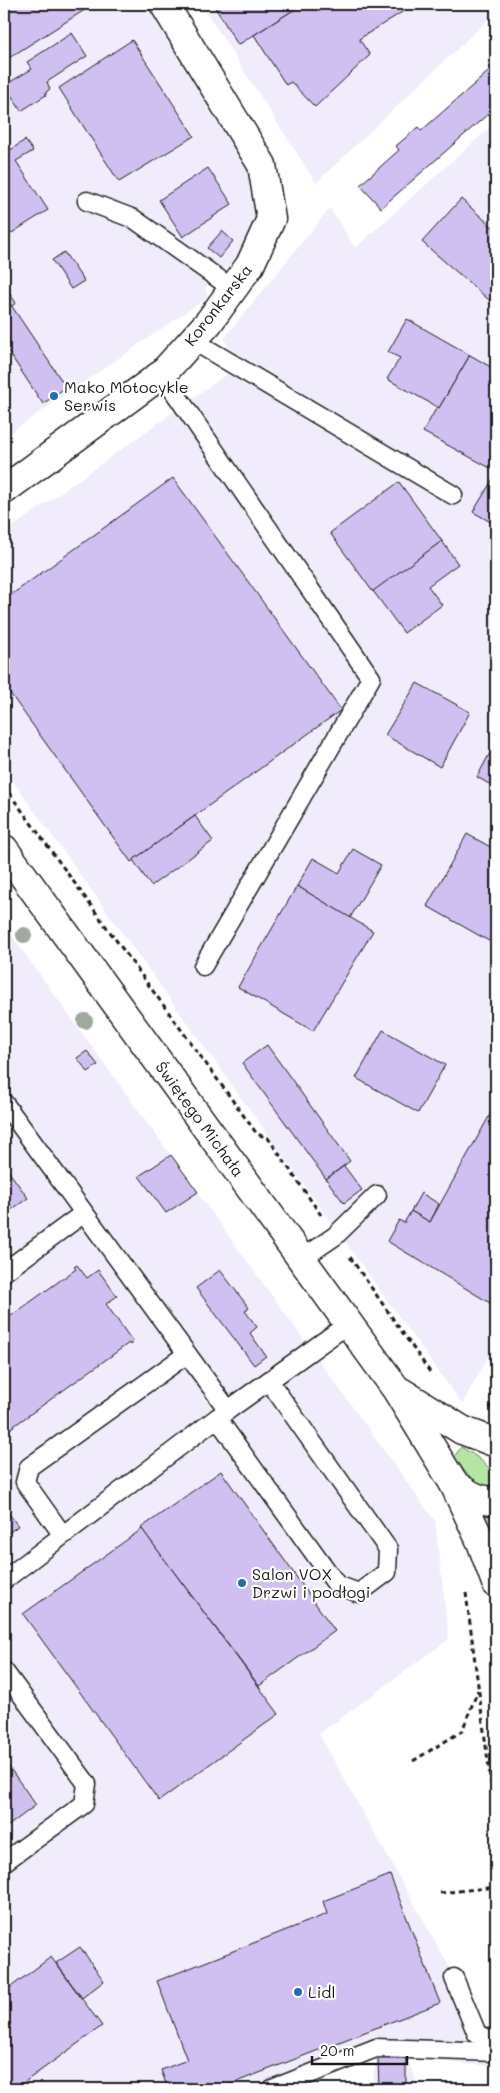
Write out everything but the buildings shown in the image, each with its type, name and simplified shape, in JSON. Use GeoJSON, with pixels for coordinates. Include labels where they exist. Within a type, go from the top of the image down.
{"type":"FeatureCollection","features":[{"type":"Feature","properties":{"kind":"street","name":"Koronkarska"},"geometry":{"type":"LineString","coordinates":[[4,490],[162,374],[209,322],[250,265],[271,218],[262,165],[164,4]]}},
{"type":"Feature","properties":{"kind":"street","name":"Świętego Michała"},"geometry":{"type":"LineString","coordinates":[[4,849],[396,1389],[454,1484],[481,1542],[496,1583]]}},
{"type":"Feature","properties":{"kind":"street","name":"Świętego Michała"},"geometry":{"type":"LineString","coordinates":[[396,1389],[462,1430],[496,1443]]}},
{"type":"Feature","properties":{"kind":"street","name":"Świętego Michała"},"geometry":{"type":"LineString","coordinates":[[454,1484],[470,1496],[483,1501],[496,1501]]}},
{"type":"Feature","properties":{"kind":"lane"},"geometry":{"type":"LineString","coordinates":[[86,201],[134,219],[233,289]]}},
{"type":"Feature","properties":{"kind":"lane"},"geometry":{"type":"LineString","coordinates":[[192,340],[453,495]]}},
{"type":"Feature","properties":{"kind":"lane"},"geometry":{"type":"LineString","coordinates":[[162,374],[371,678],[203,966]]}},
{"type":"Feature","properties":{"kind":"lane"},"geometry":{"type":"LineString","coordinates":[[4,1103],[187,1354],[223,1414],[337,1585],[359,1593],[387,1572],[388,1549],[269,1381]]}},
{"type":"Feature","properties":{"kind":"lane"},"geometry":{"type":"LineString","coordinates":[[301,1259],[335,1236],[377,1195]]}},
{"type":"Feature","properties":{"kind":"lane"},"geometry":{"type":"LineString","coordinates":[[4,1272],[84,1213]]}},
{"type":"Feature","properties":{"kind":"lane"},"geometry":{"type":"LineString","coordinates":[[4,1580],[62,1534],[223,1414],[348,1324]]}},
{"type":"Feature","properties":{"kind":"lane"},"geometry":{"type":"LineString","coordinates":[[62,1534],[25,1482],[29,1467],[187,1354]]}},
{"type":"Feature","properties":{"kind":"lane"},"geometry":{"type":"LineString","coordinates":[[4,1671],[87,1784],[84,1804],[4,1862]]}},
{"type":"Feature","properties":{"kind":"lane"},"geometry":{"type":"LineString","coordinates":[[454,1978],[477,2034],[496,2042]]}},
{"type":"Feature","properties":{"kind":"lane"},"geometry":{"type":"LineString","coordinates":[[272,2089],[376,2048],[496,2052]]}},
{"type":"Feature","properties":{"kind":"path"},"geometry":{"type":"LineString","coordinates":[[4,786],[257,1134],[268,1138],[437,1382]]}},
{"type":"Feature","properties":{"kind":"path"},"geometry":{"type":"LineString","coordinates":[[488,1409],[496,1401]]}},
{"type":"Feature","properties":{"kind":"path"},"geometry":{"type":"LineString","coordinates":[[413,1761],[462,1731],[478,1689]]}},
{"type":"Feature","properties":{"kind":"path"},"geometry":{"type":"LineString","coordinates":[[440,1893],[496,1887]]}},
{"type":"Feature","properties":{"kind":"shaded area"},"geometry":{"type":"Polygon","coordinates":[[[4,4],[146,4],[279,218],[205,288],[208,297],[4,437],[4,4]]]}},
{"type":"Feature","properties":{"kind":"shaded area"},"geometry":{"type":"Polygon","coordinates":[[[201,4],[496,4],[496,12],[316,183],[201,4]]]}},
{"type":"Feature","properties":{"kind":"shaded area"},"geometry":{"type":"Polygon","coordinates":[[[496,122],[496,1343],[462,1404],[4,769],[4,533],[238,366],[224,338],[330,208],[355,248],[496,122]]]}},
{"type":"Feature","properties":{"kind":"shaded area"},"geometry":{"type":"Polygon","coordinates":[[[4,925],[435,1521],[449,1639],[319,1734],[496,2050],[496,2067],[407,2058],[420,2089],[372,2089],[376,2058],[292,2089],[4,2089],[4,925]]]}},
{"type":"Feature","properties":{"kind":"green space"},"geometry":{"type":"Polygon","coordinates":[[[461,1447],[477,1457],[496,1474],[496,1492],[481,1486],[464,1470],[454,1457],[461,1447]]]}},
{"type":"Feature","properties":{"kind":"green space"},"geometry":{"type":"Polygon","coordinates":[[[478,1514],[496,1516],[496,1559],[478,1514]]]}},
{"type":"Feature","properties":{"kind":"place","name":"Mako Motocykle Serwis"},"geometry":{"type":"Point","coordinates":[54,396]}},
{"type":"Feature","properties":{"kind":"place","name":"Salon VOX Drzwi i podłogi"},"geometry":{"type":"Point","coordinates":[242,1583]}},
{"type":"Feature","properties":{"kind":"place","name":"Lidl"},"geometry":{"type":"Point","coordinates":[298,1992]}}]}
